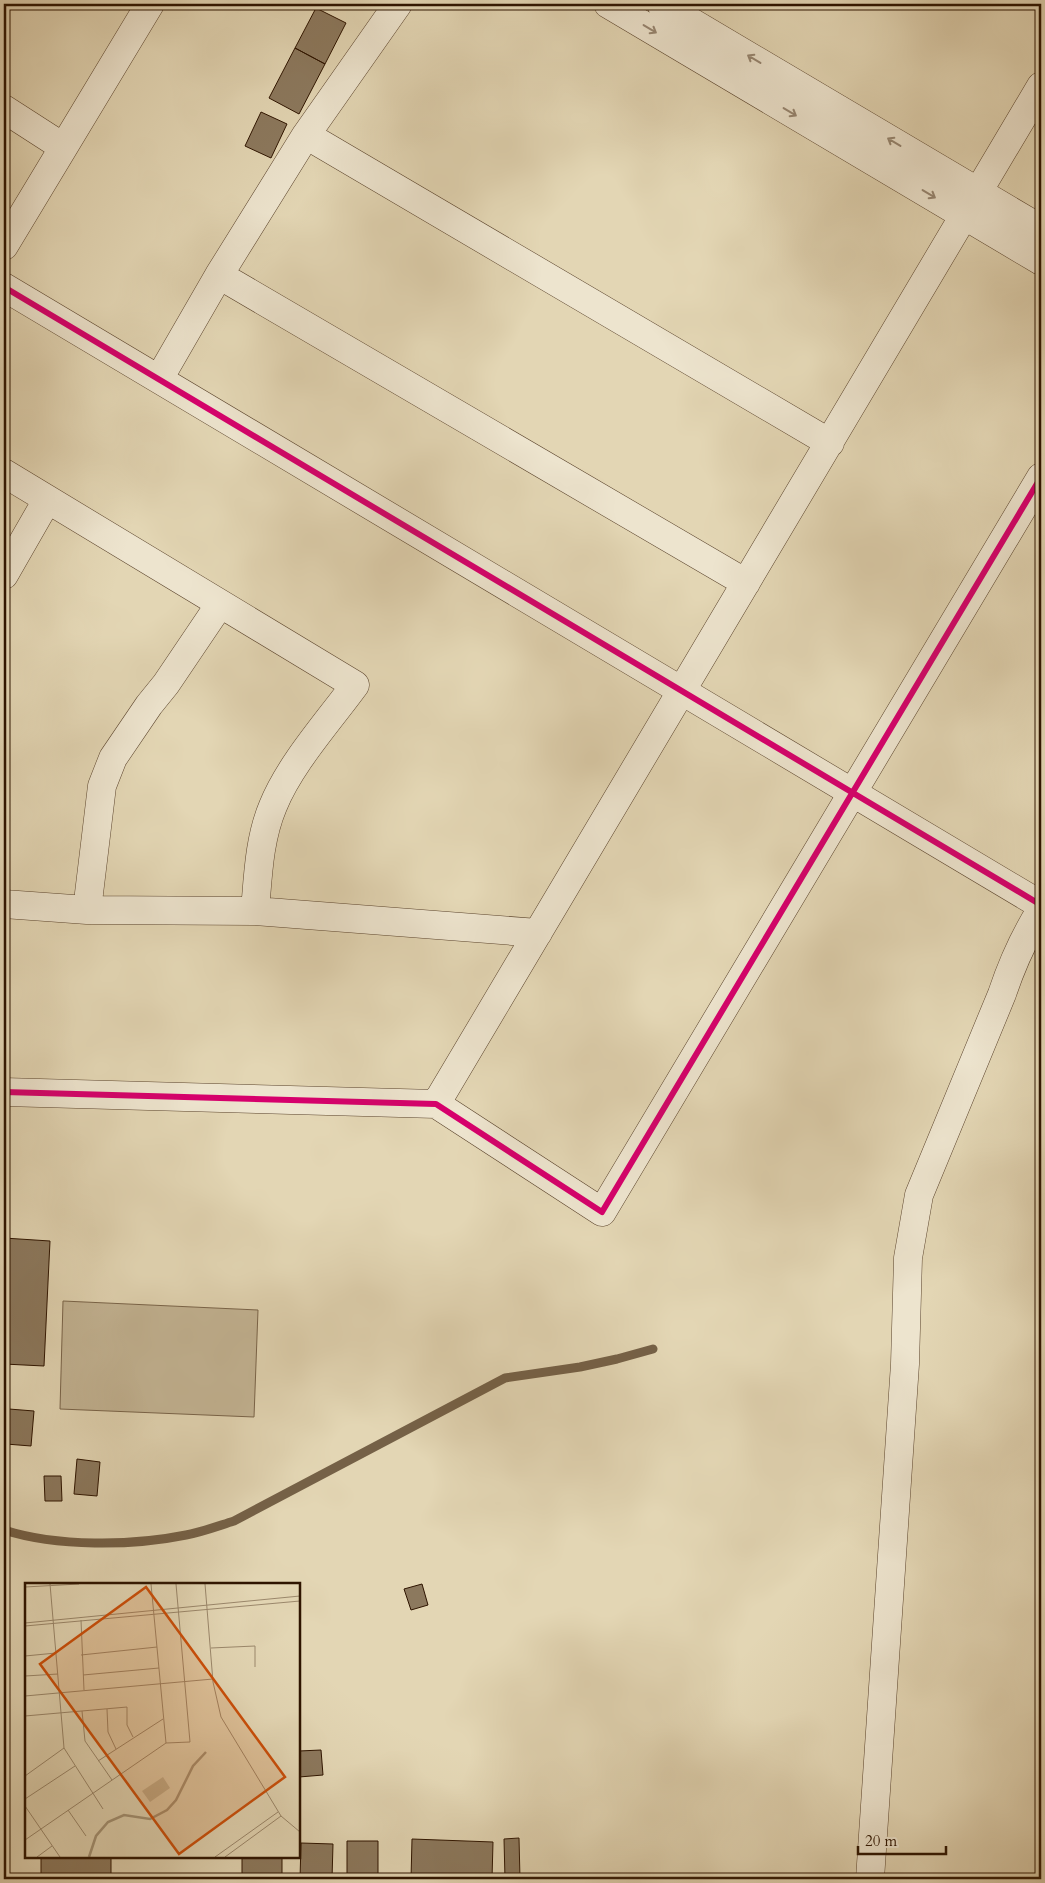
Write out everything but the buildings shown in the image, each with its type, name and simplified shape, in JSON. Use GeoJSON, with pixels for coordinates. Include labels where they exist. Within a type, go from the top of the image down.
{"type":"FeatureCollection","features":[{"type":"Feature","properties":{"kind":"street"},"geometry":{"type":"LineString","coordinates":[[159,379],[219,275],[306,135],[398,4]]}},
{"type":"Feature","properties":{"kind":"street"},"geometry":{"type":"LineString","coordinates":[[608,4],[1041,261]]}},
{"type":"Feature","properties":{"kind":"street"},"geometry":{"type":"LineString","coordinates":[[660,4],[1041,229]]}},
{"type":"Feature","properties":{"kind":"street"},"geometry":{"type":"LineString","coordinates":[[4,246],[147,5]]}},
{"type":"Feature","properties":{"kind":"street"},"geometry":{"type":"LineString","coordinates":[[436,1104],[1041,86]]}},
{"type":"Feature","properties":{"kind":"street"},"geometry":{"type":"LineString","coordinates":[[4,109],[63,147]]}},
{"type":"Feature","properties":{"kind":"street"},"geometry":{"type":"LineString","coordinates":[[306,135],[830,443]]}},
{"type":"Feature","properties":{"kind":"street"},"geometry":{"type":"LineString","coordinates":[[219,275],[746,583]]}},
{"type":"Feature","properties":{"kind":"street"},"geometry":{"type":"LineString","coordinates":[[4,287],[1041,905]]}},
{"type":"Feature","properties":{"kind":"street"},"geometry":{"type":"LineString","coordinates":[[4,474],[355,685],[293,769],[273,806],[259,853],[255,911]]}},
{"type":"Feature","properties":{"kind":"street"},"geometry":{"type":"LineString","coordinates":[[4,1092],[436,1104],[602,1212],[854,794],[1041,477]]}},
{"type":"Feature","properties":{"kind":"street"},"geometry":{"type":"LineString","coordinates":[[4,576],[48,500]]}},
{"type":"Feature","properties":{"kind":"street"},"geometry":{"type":"LineString","coordinates":[[87,910],[102,786],[113,758],[220,604]]}},
{"type":"Feature","properties":{"kind":"street"},"geometry":{"type":"LineString","coordinates":[[4,904],[87,910],[255,911],[538,933]]}},
{"type":"Feature","properties":{"kind":"street"},"geometry":{"type":"LineString","coordinates":[[870,1879],[906,1364],[908,1258],[913,1228],[919,1195],[1002,994],[1013,962],[1028,930],[1041,910]]}},
{"type":"Feature","properties":{"kind":"shaded area"},"geometry":{"type":"Polygon","coordinates":[[[63,1301],[258,1310],[254,1417],[60,1409],[63,1301]]]}},
{"type":"Feature","properties":{"kind":"waterway"},"geometry":{"type":"LineString","coordinates":[[4,1530],[47,1540],[95,1543],[165,1539],[198,1532],[234,1521],[505,1378],[580,1367],[653,1349]]}},
{"type":"Feature","properties":{"kind":"cycle path"},"geometry":{"type":"LineString","coordinates":[[4,287],[1041,905]]}},
{"type":"Feature","properties":{"kind":"cycle path"},"geometry":{"type":"LineString","coordinates":[[4,1092],[436,1104],[602,1212],[1041,477]]}}]}
